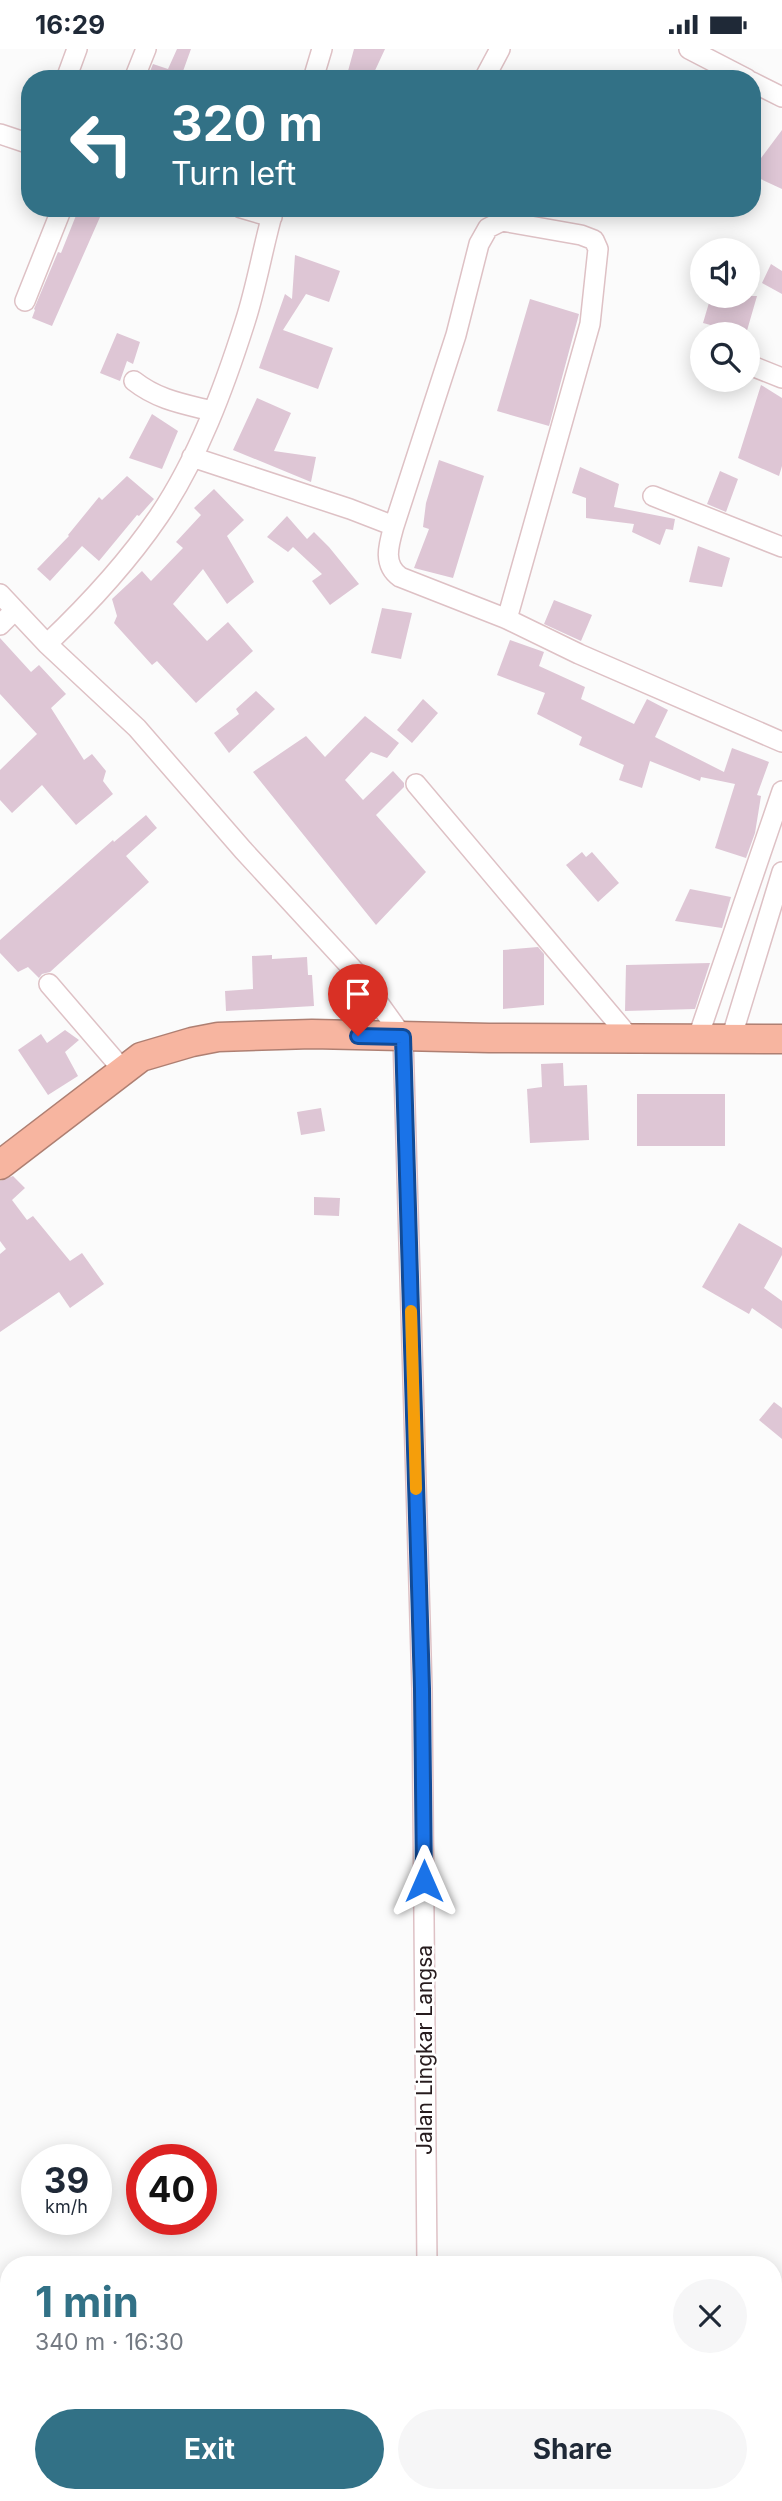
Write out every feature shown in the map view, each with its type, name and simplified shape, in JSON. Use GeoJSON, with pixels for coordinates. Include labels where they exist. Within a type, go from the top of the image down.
{"type":"FeatureCollection","features":[{"type":"Feature","properties":{"kind":"highway"},"geometry":{"type":"LineString","coordinates":[[0,1165],[141,1057],[192,1041],[218,1037],[312,1034],[782,1039]]}},
{"type":"Feature","properties":{"kind":"street"},"geometry":{"type":"LineString","coordinates":[[69,70],[77,49]]}},
{"type":"Feature","properties":{"kind":"street"},"geometry":{"type":"LineString","coordinates":[[138,70],[146,49]]}},
{"type":"Feature","properties":{"kind":"street"},"geometry":{"type":"LineString","coordinates":[[320,70],[322,49]]}},
{"type":"Feature","properties":{"kind":"street"},"geometry":{"type":"LineString","coordinates":[[489,70],[500,49]]}},
{"type":"Feature","properties":{"kind":"street"},"geometry":{"type":"LineString","coordinates":[[689,49],[730,70]]}},
{"type":"Feature","properties":{"kind":"street"},"geometry":{"type":"LineString","coordinates":[[761,86],[782,97]]}},
{"type":"Feature","properties":{"kind":"street"},"geometry":{"type":"LineString","coordinates":[[0,134],[21,141]]}},
{"type":"Feature","properties":{"kind":"street"},"geometry":{"type":"LineString","coordinates":[[25,301],[58,217]]}},
{"type":"Feature","properties":{"kind":"street"},"geometry":{"type":"LineString","coordinates":[[47,644],[89,604],[129,556],[160,514],[192,457],[246,319],[272,217]]}},
{"type":"Feature","properties":{"kind":"street"},"geometry":{"type":"LineString","coordinates":[[507,619],[590,324],[598,249],[594,240],[581,235],[502,221],[488,228],[479,244],[456,335],[394,526],[389,565],[396,575],[507,619],[579,654],[782,742]]}},
{"type":"Feature","properties":{"kind":"street"},"geometry":{"type":"LineString","coordinates":[[760,369],[782,378]]}},
{"type":"Feature","properties":{"kind":"street"},"geometry":{"type":"LineString","coordinates":[[134,381],[146,391],[165,400],[212,411]]}},
{"type":"Feature","properties":{"kind":"street"},"geometry":{"type":"LineString","coordinates":[[192,457],[394,526]]}},
{"type":"Feature","properties":{"kind":"street"},"geometry":{"type":"LineString","coordinates":[[653,496],[782,547]]}},
{"type":"Feature","properties":{"kind":"street"},"geometry":{"type":"LineString","coordinates":[[0,594],[47,644],[137,728],[243,850],[359,976],[403,1037]]}},
{"type":"Feature","properties":{"kind":"street"},"geometry":{"type":"LineString","coordinates":[[0,625],[15,610]]}},
{"type":"Feature","properties":{"kind":"street"},"geometry":{"type":"LineString","coordinates":[[416,784],[631,1039]]}},
{"type":"Feature","properties":{"kind":"street"},"geometry":{"type":"LineString","coordinates":[[697,1040],[782,791]]}},
{"type":"Feature","properties":{"kind":"street"},"geometry":{"type":"LineString","coordinates":[[731,1039],[782,872]]}},
{"type":"Feature","properties":{"kind":"street"},"geometry":{"type":"LineString","coordinates":[[49,984],[123,1070]]}},
{"type":"Feature","properties":{"kind":"street","name":"Jalan Lingkar Langsa"},"geometry":{"type":"LineString","coordinates":[[403,1037],[422,1689],[427,2256]]}},
{"type":"Feature","properties":{"kind":"building"},"geometry":{"type":"Polygon","coordinates":[[[177,49],[191,49],[183,70],[151,70],[153,64],[168,69],[177,49]]]}},
{"type":"Feature","properties":{"kind":"building"},"geometry":{"type":"Polygon","coordinates":[[[354,49],[385,49],[375,70],[348,70],[354,49]]]}},
{"type":"Feature","properties":{"kind":"building"},"geometry":{"type":"Polygon","coordinates":[[[782,130],[782,189],[761,179],[761,158],[782,130]]]}},
{"type":"Feature","properties":{"kind":"building"},"geometry":{"type":"Polygon","coordinates":[[[75,217],[100,217],[52,326],[32,318],[58,252],[61,253],[75,217]]]}},
{"type":"Feature","properties":{"kind":"building"},"geometry":{"type":"Polygon","coordinates":[[[295,255],[340,271],[329,302],[306,294],[283,330],[333,348],[318,389],[259,368],[285,294],[292,299],[295,255]]]}},
{"type":"Feature","properties":{"kind":"building"},"geometry":{"type":"Polygon","coordinates":[[[771,264],[782,271],[782,294],[762,283],[771,264]]]}},
{"type":"Feature","properties":{"kind":"building"},"geometry":{"type":"Polygon","coordinates":[[[530,299],[579,314],[549,426],[497,411],[530,299]]]}},
{"type":"Feature","properties":{"kind":"building"},"geometry":{"type":"Polygon","coordinates":[[[707,308],[754,308],[749,322],[703,322],[707,308]]]}},
{"type":"Feature","properties":{"kind":"building"},"geometry":{"type":"Polygon","coordinates":[[[117,333],[140,342],[133,364],[127,361],[120,381],[100,373],[117,333]]]}},
{"type":"Feature","properties":{"kind":"building"},"geometry":{"type":"Polygon","coordinates":[[[761,385],[782,398],[782,466],[779,476],[738,458],[761,385]]]}},
{"type":"Feature","properties":{"kind":"building"},"geometry":{"type":"Polygon","coordinates":[[[257,398],[291,413],[274,451],[316,457],[311,482],[233,450],[257,398]]]}},
{"type":"Feature","properties":{"kind":"building"},"geometry":{"type":"Polygon","coordinates":[[[152,414],[178,431],[162,469],[129,458],[152,414]]]}},
{"type":"Feature","properties":{"kind":"building"},"geometry":{"type":"Polygon","coordinates":[[[439,460],[484,476],[453,578],[414,568],[429,529],[423,527],[426,503],[439,460]]]}},
{"type":"Feature","properties":{"kind":"building"},"geometry":{"type":"Polygon","coordinates":[[[580,467],[619,484],[614,507],[675,519],[673,530],[666,529],[660,545],[632,532],[634,524],[586,518],[586,498],[572,493],[580,467]]]}},
{"type":"Feature","properties":{"kind":"building"},"geometry":{"type":"Polygon","coordinates":[[[720,471],[738,479],[726,512],[707,504],[720,471]]]}},
{"type":"Feature","properties":{"kind":"building"},"geometry":{"type":"Polygon","coordinates":[[[127,476],[154,499],[99,561],[82,546],[50,581],[37,569],[69,536],[99,497],[102,500],[127,476]]]}},
{"type":"Feature","properties":{"kind":"building"},"geometry":{"type":"Polygon","coordinates":[[[214,489],[244,520],[227,536],[254,582],[227,604],[203,569],[173,604],[207,641],[228,622],[253,651],[196,703],[157,661],[152,665],[114,623],[117,616],[112,599],[142,571],[151,581],[183,548],[176,542],[201,515],[194,508],[214,489]]]}},
{"type":"Feature","properties":{"kind":"building"},"geometry":{"type":"Polygon","coordinates":[[[287,516],[307,539],[314,532],[359,584],[330,605],[312,581],[322,574],[293,547],[288,552],[267,537],[287,516]]]}},
{"type":"Feature","properties":{"kind":"building"},"geometry":{"type":"Polygon","coordinates":[[[698,546],[730,558],[722,587],[689,582],[698,546]]]}},
{"type":"Feature","properties":{"kind":"building"},"geometry":{"type":"Polygon","coordinates":[[[554,600],[592,615],[581,641],[544,624],[554,600]]]}},
{"type":"Feature","properties":{"kind":"building"},"geometry":{"type":"Polygon","coordinates":[[[382,608],[412,613],[401,659],[371,653],[382,608]]]}},
{"type":"Feature","properties":{"kind":"building"},"geometry":{"type":"Polygon","coordinates":[[[0,638],[31,672],[39,665],[66,694],[51,708],[84,760],[92,754],[106,771],[103,781],[113,794],[76,825],[42,785],[12,813],[0,800],[0,770],[37,734],[0,694],[0,638]]]}},
{"type":"Feature","properties":{"kind":"building"},"geometry":{"type":"Polygon","coordinates":[[[510,640],[544,652],[539,666],[585,687],[581,699],[634,724],[647,699],[668,710],[655,737],[724,772],[732,748],[769,762],[757,795],[761,796],[755,833],[746,858],[715,848],[735,784],[701,777],[700,781],[650,761],[642,788],[619,780],[624,765],[579,745],[582,737],[537,714],[545,693],[497,675],[510,640]]]}},
{"type":"Feature","properties":{"kind":"building"},"geometry":{"type":"Polygon","coordinates":[[[256,691],[275,709],[229,753],[214,733],[239,714],[236,709],[256,691]]]}},
{"type":"Feature","properties":{"kind":"building"},"geometry":{"type":"Polygon","coordinates":[[[423,699],[438,713],[412,743],[397,730],[423,699]]]}},
{"type":"Feature","properties":{"kind":"building"},"geometry":{"type":"Polygon","coordinates":[[[365,716],[399,743],[387,758],[371,752],[345,780],[363,800],[393,771],[404,783],[404,787],[376,815],[426,872],[376,925],[253,772],[306,736],[325,757],[365,716]]]}},
{"type":"Feature","properties":{"kind":"building"},"geometry":{"type":"Polygon","coordinates":[[[146,815],[157,828],[126,856],[149,882],[50,972],[39,978],[28,967],[18,972],[0,953],[0,940],[113,840],[114,842],[146,815]]]}},
{"type":"Feature","properties":{"kind":"building"},"geometry":{"type":"Polygon","coordinates":[[[582,852],[586,857],[592,852],[619,883],[598,902],[566,865],[582,852]]]}},
{"type":"Feature","properties":{"kind":"building"},"geometry":{"type":"Polygon","coordinates":[[[690,889],[731,897],[722,928],[675,921],[690,889]]]}},
{"type":"Feature","properties":{"kind":"building"},"geometry":{"type":"Polygon","coordinates":[[[538,947],[544,954],[544,1005],[503,1009],[503,950],[538,947]]]}},
{"type":"Feature","properties":{"kind":"building"},"geometry":{"type":"Polygon","coordinates":[[[272,955],[272,959],[307,957],[308,975],[312,975],[314,1006],[226,1011],[225,991],[253,989],[252,956],[272,955]]]}},
{"type":"Feature","properties":{"kind":"building"},"geometry":{"type":"Polygon","coordinates":[[[710,963],[695,1009],[625,1011],[626,965],[710,963]]]}},
{"type":"Feature","properties":{"kind":"building"},"geometry":{"type":"Polygon","coordinates":[[[65,1030],[79,1040],[65,1052],[78,1076],[48,1095],[18,1050],[41,1034],[47,1043],[65,1030]]]}},
{"type":"Feature","properties":{"kind":"building"},"geometry":{"type":"Polygon","coordinates":[[[563,1063],[564,1086],[587,1085],[589,1140],[530,1143],[527,1089],[542,1087],[541,1064],[563,1063]]]}},
{"type":"Feature","properties":{"kind":"building"},"geometry":{"type":"Polygon","coordinates":[[[637,1094],[725,1094],[725,1146],[637,1146],[637,1094]]]}},
{"type":"Feature","properties":{"kind":"building"},"geometry":{"type":"Polygon","coordinates":[[[321,1108],[325,1131],[301,1135],[297,1112],[321,1108]]]}},
{"type":"Feature","properties":{"kind":"building"},"geometry":{"type":"Polygon","coordinates":[[[13,1176],[25,1188],[12,1200],[27,1220],[33,1216],[70,1261],[82,1253],[104,1284],[70,1308],[59,1292],[0,1332],[0,1254],[6,1249],[0,1241],[0,1181],[13,1176]]]}},
{"type":"Feature","properties":{"kind":"building"},"geometry":{"type":"Polygon","coordinates":[[[314,1197],[340,1198],[339,1216],[314,1215],[314,1197]]]}},
{"type":"Feature","properties":{"kind":"building"},"geometry":{"type":"Polygon","coordinates":[[[739,1223],[782,1248],[782,1255],[764,1288],[782,1301],[782,1329],[752,1308],[749,1314],[702,1287],[739,1223]]]}},
{"type":"Feature","properties":{"kind":"building"},"geometry":{"type":"Polygon","coordinates":[[[774,1402],[782,1408],[782,1439],[759,1420],[774,1402]]]}},
{"type":"Feature","properties":{"kind":"slow traffic"},"geometry":{"type":"LineString","coordinates":[[411,1311],[416,1489]]}},
{"type":"Feature","properties":{"kind":"route"},"geometry":{"type":"LineString","coordinates":[[358,1036],[403,1037],[422,1689],[424,1881]]}}]}
